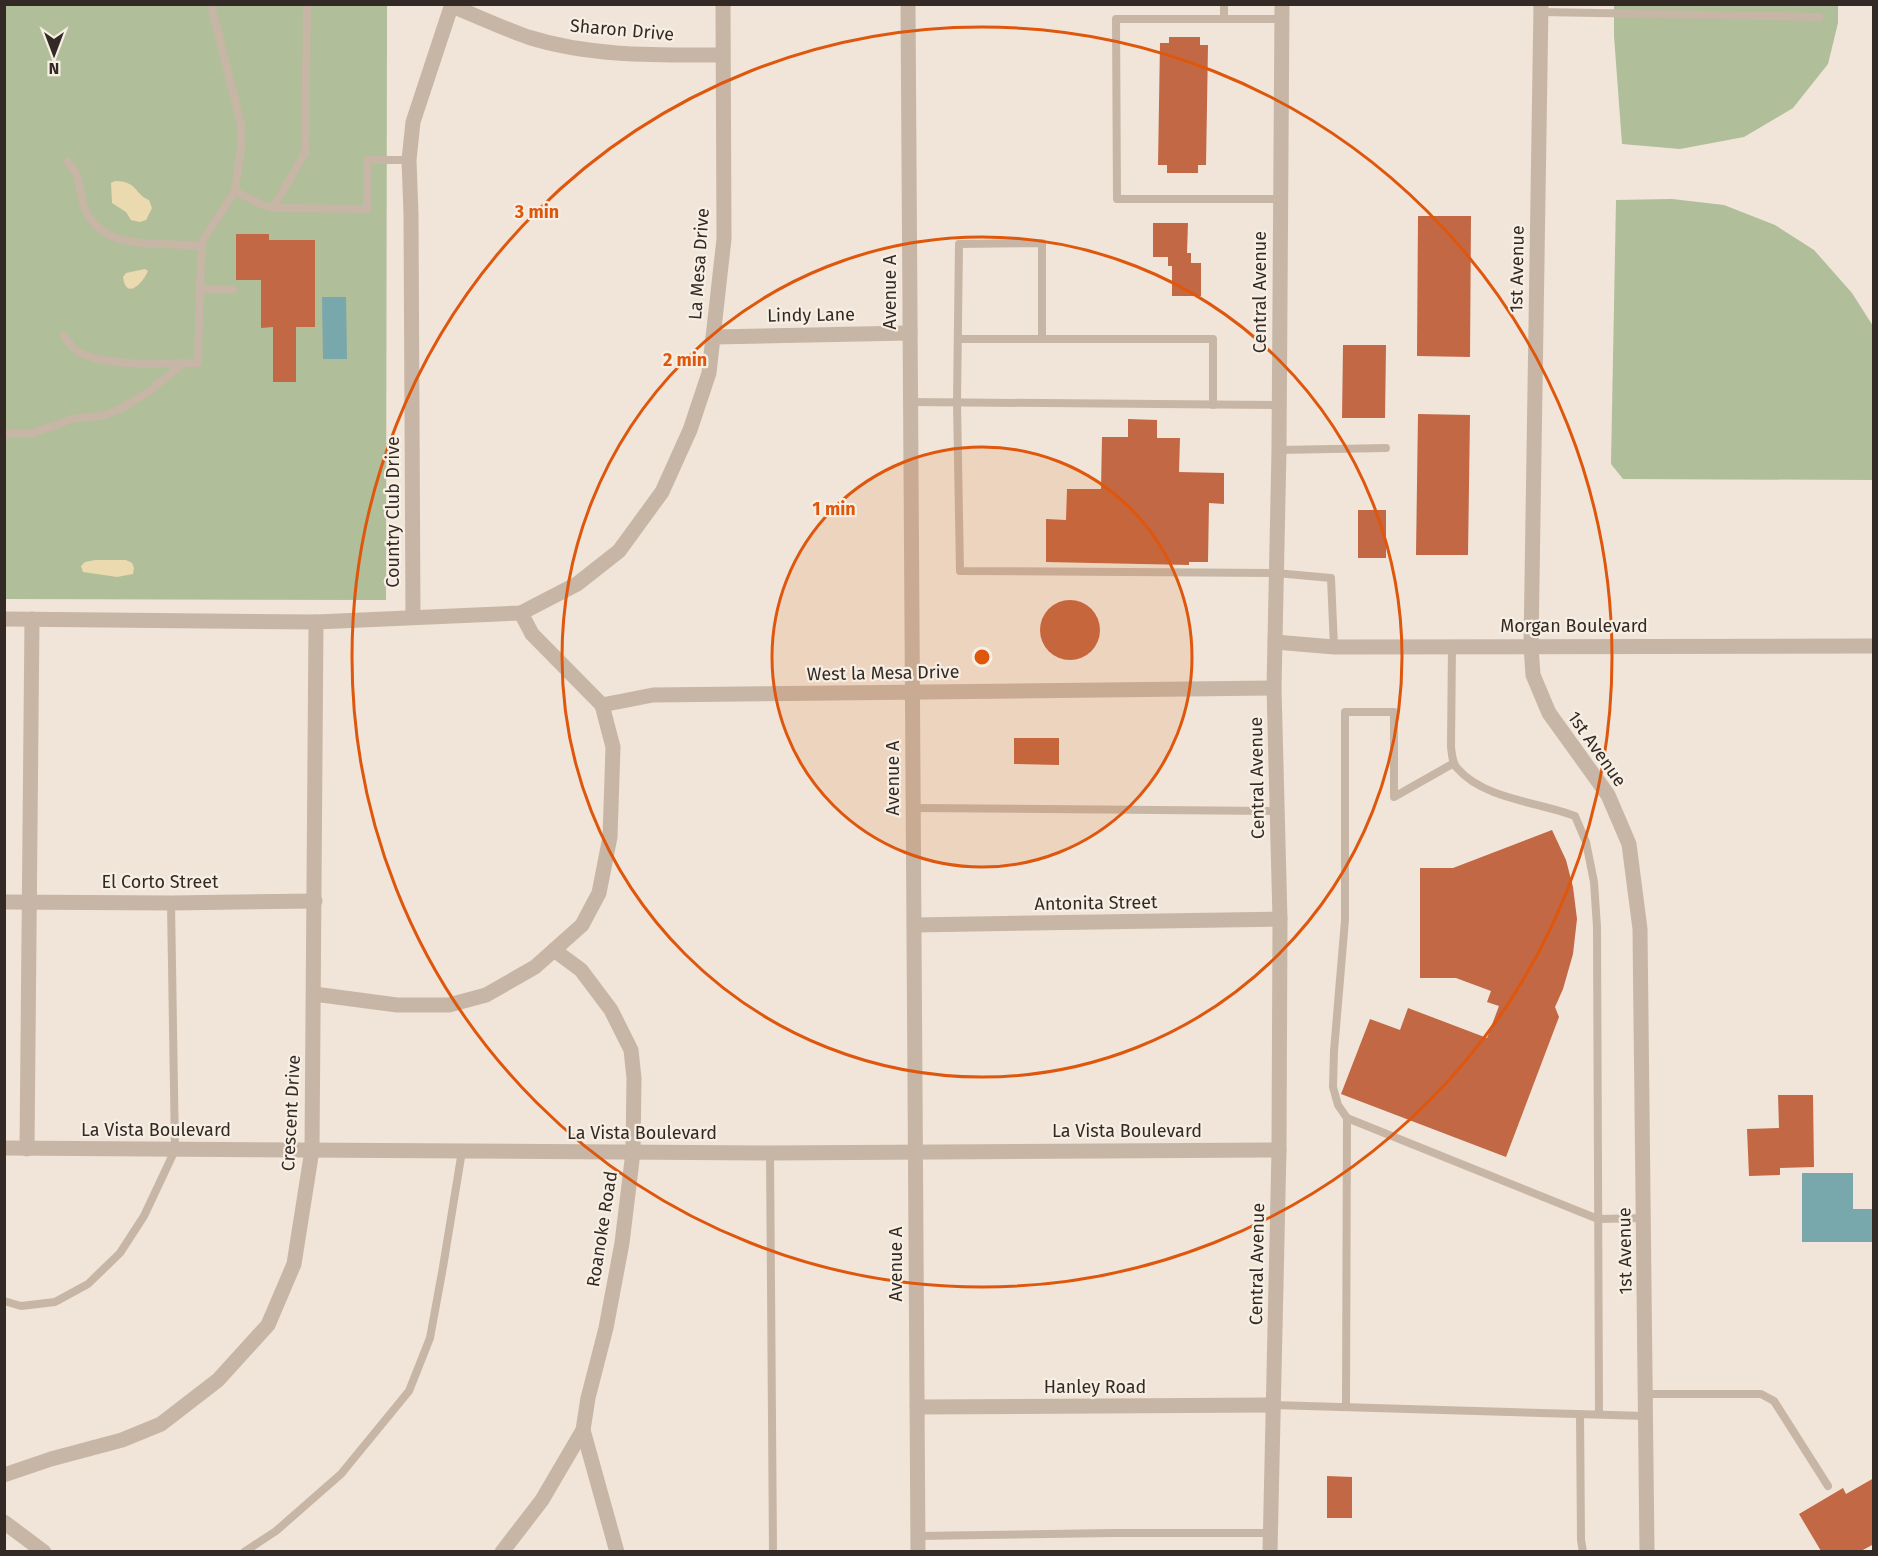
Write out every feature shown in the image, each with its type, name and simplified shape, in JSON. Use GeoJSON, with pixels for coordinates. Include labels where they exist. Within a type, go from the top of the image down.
{"type":"FeatureCollection","features":[{"type":"Feature","properties":{"kind":"street","name":"La Mesa Drive"},"geometry":{"type":"LineString","coordinates":[[521,613],[577,584],[619,551],[662,492],[690,430],[709,373],[724,239],[723,4]]}},
{"type":"Feature","properties":{"kind":"street","name":"Avenue A"},"geometry":{"type":"LineString","coordinates":[[908,4],[918,1544]]}},
{"type":"Feature","properties":{"kind":"street","name":"Sharon Drive"},"geometry":{"type":"LineString","coordinates":[[452,5],[528,37],[582,50],[639,55],[723,55]]}},
{"type":"Feature","properties":{"kind":"street","name":"Country Club Drive"},"geometry":{"type":"LineString","coordinates":[[413,617],[409,160],[413,122],[452,5]]}},
{"type":"Feature","properties":{"kind":"street","name":"1st Avenue"},"geometry":{"type":"LineString","coordinates":[[1541,8],[1531,646],[1533,675],[1549,713],[1608,795],[1629,844],[1640,929],[1647,1551]]}},
{"type":"Feature","properties":{"kind":"street","name":"Central Avenue"},"geometry":{"type":"LineString","coordinates":[[1270,1551],[1280,920],[1274,688],[1279,450],[1281,12]]}},
{"type":"Feature","properties":{"kind":"street","name":"Lindy Lane"},"geometry":{"type":"LineString","coordinates":[[713,337],[910,333]]}},
{"type":"Feature","properties":{"kind":"street"},"geometry":{"type":"LineString","coordinates":[[4,619],[316,622],[521,613],[532,634],[602,705],[613,747],[610,837],[598,893],[582,925],[536,967],[486,995],[449,1005],[397,1005],[314,994]]}},
{"type":"Feature","properties":{"kind":"street"},"geometry":{"type":"LineString","coordinates":[[27,1149],[32,619]]}},
{"type":"Feature","properties":{"kind":"street","name":"Crescent Drive"},"geometry":{"type":"LineString","coordinates":[[4,1474],[122,1440],[161,1424],[218,1380],[268,1325],[294,1264],[312,1150],[316,622]]}},
{"type":"Feature","properties":{"kind":"street","name":"Morgan Boulevard"},"geometry":{"type":"LineString","coordinates":[[1275,642],[1334,647],[1874,646]]}},
{"type":"Feature","properties":{"kind":"street","name":"West la Mesa Drive"},"geometry":{"type":"LineString","coordinates":[[602,705],[653,695],[1274,688]]}},
{"type":"Feature","properties":{"kind":"street","name":"El Corto Street"},"geometry":{"type":"LineString","coordinates":[[4,902],[315,901]]}},
{"type":"Feature","properties":{"kind":"street","name":"Antonita Street"},"geometry":{"type":"LineString","coordinates":[[914,925],[1280,920]]}},
{"type":"Feature","properties":{"kind":"street","name":"Roanoke Road"},"geometry":{"type":"LineString","coordinates":[[502,1551],[542,1500],[583,1430],[622,1243],[633,1152],[634,1078],[631,1050],[611,1010],[587,978],[554,950]]}},
{"type":"Feature","properties":{"kind":"street","name":"La Vista Boulevard"},"geometry":{"type":"LineString","coordinates":[[4,1148],[770,1153],[1278,1150]]}},
{"type":"Feature","properties":{"kind":"street","name":"Hanley Road"},"geometry":{"type":"LineString","coordinates":[[917,1407],[1274,1405]]}},
{"type":"Feature","properties":{"kind":"street","name":"Roanoke Road"},"geometry":{"type":"LineString","coordinates":[[583,1430],[617,1551]]}},
{"type":"Feature","properties":{"kind":"street"},"geometry":{"type":"LineString","coordinates":[[4,1521],[44,1551]]}},
{"type":"Feature","properties":{"kind":"lane"},"geometry":{"type":"LineString","coordinates":[[63,335],[78,351],[93,357],[120,362],[198,363],[201,246],[208,231],[235,191],[242,148],[241,124],[211,4]]}},
{"type":"Feature","properties":{"kind":"lane"},"geometry":{"type":"LineString","coordinates":[[273,208],[304,153],[307,4]]}},
{"type":"Feature","properties":{"kind":"lane"},"geometry":{"type":"LineString","coordinates":[[1224,4],[1224,19]]}},
{"type":"Feature","properties":{"kind":"lane"},"geometry":{"type":"LineString","coordinates":[[1541,8],[1819,17]]}},
{"type":"Feature","properties":{"kind":"lane"},"geometry":{"type":"LineString","coordinates":[[1280,199],[1118,199],[1116,19],[1224,19],[1281,12]]}},
{"type":"Feature","properties":{"kind":"lane"},"geometry":{"type":"LineString","coordinates":[[235,191],[273,208],[367,209],[367,160],[409,160]]}},
{"type":"Feature","properties":{"kind":"lane"},"geometry":{"type":"LineString","coordinates":[[68,162],[78,177],[86,211],[97,225],[112,236],[129,241],[163,245],[201,246]]}},
{"type":"Feature","properties":{"kind":"lane"},"geometry":{"type":"LineString","coordinates":[[1042,339],[1042,243],[959,244],[957,402],[960,571],[1276,573],[1331,578],[1334,647]]}},
{"type":"Feature","properties":{"kind":"lane"},"geometry":{"type":"LineString","coordinates":[[200,289],[233,290]]}},
{"type":"Feature","properties":{"kind":"lane"},"geometry":{"type":"LineString","coordinates":[[958,339],[1213,339],[1213,405]]}},
{"type":"Feature","properties":{"kind":"lane"},"geometry":{"type":"LineString","coordinates":[[4,434],[33,433],[72,419],[101,416],[118,410],[147,393],[184,363]]}},
{"type":"Feature","properties":{"kind":"lane"},"geometry":{"type":"LineString","coordinates":[[910,402],[1279,405]]}},
{"type":"Feature","properties":{"kind":"lane"},"geometry":{"type":"LineString","coordinates":[[1279,450],[1386,448]]}},
{"type":"Feature","properties":{"kind":"lane"},"geometry":{"type":"LineString","coordinates":[[1452,646],[1451,747],[1458,770],[1484,789],[1515,800],[1551,807],[1575,816],[1586,842],[1594,882],[1597,927],[1599,1414]]}},
{"type":"Feature","properties":{"kind":"lane"},"geometry":{"type":"LineString","coordinates":[[1454,763],[1394,797],[1394,712],[1345,712],[1345,920],[1333,1087],[1338,1105],[1347,1118],[1598,1218],[1644,1218]]}},
{"type":"Feature","properties":{"kind":"lane"},"geometry":{"type":"LineString","coordinates":[[913,808],[1277,811]]}},
{"type":"Feature","properties":{"kind":"lane"},"geometry":{"type":"LineString","coordinates":[[4,1301],[21,1306],[55,1302],[88,1284],[120,1252],[144,1216],[175,1150],[171,903]]}},
{"type":"Feature","properties":{"kind":"lane"},"geometry":{"type":"LineString","coordinates":[[1346,1407],[1347,1118]]}},
{"type":"Feature","properties":{"kind":"lane"},"geometry":{"type":"LineString","coordinates":[[244,1551],[276,1531],[341,1474],[409,1391],[430,1338],[462,1151]]}},
{"type":"Feature","properties":{"kind":"lane"},"geometry":{"type":"LineString","coordinates":[[770,1153],[773,1551]]}},
{"type":"Feature","properties":{"kind":"lane"},"geometry":{"type":"LineString","coordinates":[[1646,1394],[1761,1394],[1774,1401],[1828,1486]]}},
{"type":"Feature","properties":{"kind":"lane"},"geometry":{"type":"LineString","coordinates":[[1274,1405],[1646,1416]]}},
{"type":"Feature","properties":{"kind":"lane"},"geometry":{"type":"LineString","coordinates":[[1580,1414],[1583,1551]]}},
{"type":"Feature","properties":{"kind":"lane"},"geometry":{"type":"LineString","coordinates":[[918,1544],[1113,1533],[1270,1533]]}},
{"type":"Feature","properties":{"kind":"green space"},"geometry":{"type":"Polygon","coordinates":[[[4,5],[387,5],[386,600],[5,599],[4,5]]]}},
{"type":"Feature","properties":{"kind":"green space"},"geometry":{"type":"Polygon","coordinates":[[[1614,5],[1838,5],[1838,23],[1828,64],[1793,108],[1744,137],[1680,149],[1622,144],[1614,5]]]}},
{"type":"Feature","properties":{"kind":"green space"},"geometry":{"type":"Polygon","coordinates":[[[1672,199],[1724,205],[1775,225],[1814,250],[1852,293],[1873,326],[1873,480],[1623,479],[1611,464],[1616,200],[1672,199]]]}},
{"type":"Feature","properties":{"kind":"sand"},"geometry":{"type":"Polygon","coordinates":[[[115,181],[132,185],[149,200],[152,208],[146,220],[140,222],[131,220],[126,212],[112,203],[111,183],[115,181]]]}},
{"type":"Feature","properties":{"kind":"sand"},"geometry":{"type":"Polygon","coordinates":[[[145,269],[148,271],[139,284],[135,288],[127,288],[123,277],[126,273],[145,269]]]}},
{"type":"Feature","properties":{"kind":"sand"},"geometry":{"type":"Polygon","coordinates":[[[126,560],[132,563],[133,574],[117,577],[83,572],[81,566],[85,562],[126,560]]]}},
{"type":"Feature","properties":{"kind":"water"},"geometry":{"type":"Polygon","coordinates":[[[322,297],[346,297],[347,359],[323,359],[322,297]]]}},
{"type":"Feature","properties":{"kind":"water"},"geometry":{"type":"Polygon","coordinates":[[[1802,1173],[1853,1173],[1853,1209],[1873,1209],[1873,1242],[1802,1242],[1802,1173]]]}},
{"type":"Feature","properties":{"kind":"building"},"geometry":{"type":"Polygon","coordinates":[[[1169,37],[1200,37],[1200,45],[1208,45],[1206,165],[1198,165],[1198,173],[1167,173],[1167,165],[1158,165],[1160,43],[1169,43],[1169,37]]]}},
{"type":"Feature","properties":{"kind":"building"},"geometry":{"type":"Polygon","coordinates":[[[1418,216],[1471,216],[1470,357],[1417,356],[1418,216]]]}},
{"type":"Feature","properties":{"kind":"building"},"geometry":{"type":"Polygon","coordinates":[[[1153,223],[1188,223],[1187,253],[1191,253],[1191,263],[1201,263],[1201,296],[1172,296],[1172,266],[1168,266],[1168,257],[1153,257],[1153,223]]]}},
{"type":"Feature","properties":{"kind":"building"},"geometry":{"type":"Polygon","coordinates":[[[236,234],[269,234],[269,240],[315,240],[315,327],[296,327],[296,382],[273,382],[273,327],[261,328],[261,280],[236,280],[236,234]]]}},
{"type":"Feature","properties":{"kind":"building"},"geometry":{"type":"Polygon","coordinates":[[[1343,345],[1386,345],[1385,418],[1342,418],[1343,345]]]}},
{"type":"Feature","properties":{"kind":"building"},"geometry":{"type":"Polygon","coordinates":[[[1418,414],[1470,415],[1468,555],[1416,555],[1418,414]]]}},
{"type":"Feature","properties":{"kind":"building"},"geometry":{"type":"Polygon","coordinates":[[[1128,419],[1157,420],[1157,438],[1180,438],[1179,472],[1224,473],[1224,504],[1209,503],[1208,562],[1189,562],[1189,565],[1046,562],[1046,519],[1066,520],[1067,489],[1101,489],[1102,437],[1128,437],[1128,419]]]}},
{"type":"Feature","properties":{"kind":"building"},"geometry":{"type":"Polygon","coordinates":[[[1358,510],[1386,510],[1386,558],[1358,558],[1358,510]]]}},
{"type":"Feature","properties":{"kind":"building"},"geometry":{"type":"Polygon","coordinates":[[[1064,600],[1076,600],[1092,608],[1098,618],[1100,630],[1098,642],[1092,652],[1076,660],[1064,660],[1048,652],[1040,636],[1040,624],[1048,608],[1064,600]]]}},
{"type":"Feature","properties":{"kind":"building"},"geometry":{"type":"Polygon","coordinates":[[[1014,738],[1059,738],[1059,765],[1014,764],[1014,738]]]}},
{"type":"Feature","properties":{"kind":"building"},"geometry":{"type":"Polygon","coordinates":[[[1552,830],[1566,860],[1573,887],[1577,919],[1573,954],[1555,1007],[1559,1017],[1506,1157],[1341,1094],[1370,1019],[1400,1030],[1408,1008],[1487,1038],[1499,1006],[1487,1002],[1491,991],[1456,978],[1420,978],[1420,868],[1453,868],[1552,830]]]}},
{"type":"Feature","properties":{"kind":"building"},"geometry":{"type":"Polygon","coordinates":[[[1778,1095],[1813,1095],[1814,1167],[1780,1168],[1780,1175],[1749,1176],[1747,1129],[1779,1128],[1778,1095]]]}},
{"type":"Feature","properties":{"kind":"building"},"geometry":{"type":"Polygon","coordinates":[[[1327,1476],[1352,1477],[1352,1518],[1327,1518],[1327,1476]]]}},
{"type":"Feature","properties":{"kind":"building"},"geometry":{"type":"Polygon","coordinates":[[[1874,1478],[1874,1544],[1861,1551],[1821,1551],[1799,1514],[1843,1488],[1846,1494],[1874,1478]]]}}]}
